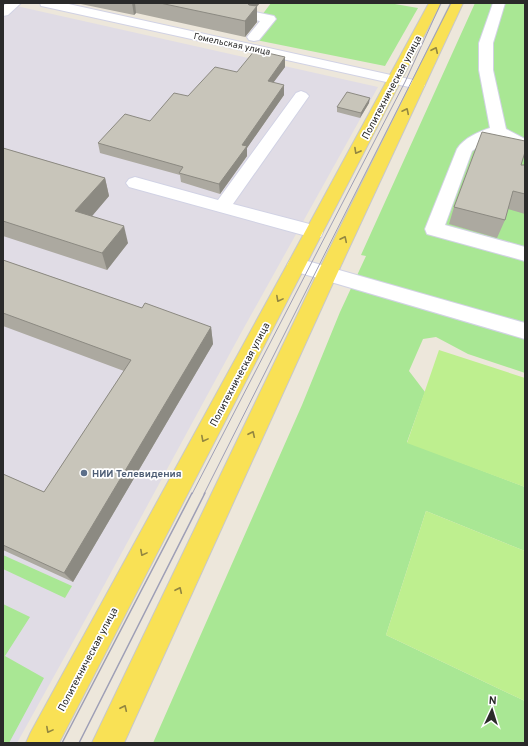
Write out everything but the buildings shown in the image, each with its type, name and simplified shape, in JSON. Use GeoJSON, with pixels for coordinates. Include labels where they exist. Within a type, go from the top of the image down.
{"type":"FeatureCollection","features":[{"type":"Feature","properties":{"kind":"main road","name":"Политехническая улица"},"geometry":{"type":"LineString","coordinates":[[42,743],[396,80],[434,3]]}},
{"type":"Feature","properties":{"kind":"main road"},"geometry":{"type":"LineString","coordinates":[[108,743],[327,274],[457,3]]}},
{"type":"Feature","properties":{"kind":"street"},"geometry":{"type":"LineString","coordinates":[[3,12],[15,3]]}},
{"type":"Feature","properties":{"kind":"street","name":"Гомельская улица"},"geometry":{"type":"LineString","coordinates":[[46,3],[418,85]]}},
{"type":"Feature","properties":{"kind":"street"},"geometry":{"type":"LineString","coordinates":[[254,37],[268,19],[255,16],[266,3]]}},
{"type":"Feature","properties":{"kind":"street"},"geometry":{"type":"LineString","coordinates":[[498,3],[486,43],[486,70],[499,131],[525,147]]}},
{"type":"Feature","properties":{"kind":"street"},"geometry":{"type":"LineString","coordinates":[[222,207],[302,96]]}},
{"type":"Feature","properties":{"kind":"street"},"geometry":{"type":"LineString","coordinates":[[499,131],[482,136],[465,150],[434,229],[525,254]]}},
{"type":"Feature","properties":{"kind":"street"},"geometry":{"type":"LineString","coordinates":[[135,183],[314,232]]}},
{"type":"Feature","properties":{"kind":"street"},"geometry":{"type":"LineString","coordinates":[[297,265],[525,331]]}},
{"type":"Feature","properties":{"kind":"shaded area"},"geometry":{"type":"Polygon","coordinates":[[[3,3],[378,87],[241,333],[17,743],[3,743],[3,3]]]}},
{"type":"Feature","properties":{"kind":"green space"},"geometry":{"type":"Polygon","coordinates":[[[271,3],[389,3],[418,8],[385,66],[256,40],[262,15],[271,3]]]}},
{"type":"Feature","properties":{"kind":"green space"},"geometry":{"type":"Polygon","coordinates":[[[475,3],[525,3],[525,373],[468,354],[436,337],[423,339],[409,371],[425,392],[407,442],[525,487],[525,551],[426,511],[386,635],[525,701],[525,743],[153,743],[302,405],[340,312],[366,256],[361,255],[475,3]]]}},
{"type":"Feature","properties":{"kind":"green space"},"geometry":{"type":"Polygon","coordinates":[[[439,350],[525,378],[525,487],[407,443],[439,350]]]}},
{"type":"Feature","properties":{"kind":"green space"},"geometry":{"type":"Polygon","coordinates":[[[426,511],[525,551],[525,701],[386,635],[426,511]]]}},
{"type":"Feature","properties":{"kind":"green space"},"geometry":{"type":"Polygon","coordinates":[[[3,555],[72,586],[65,598],[3,569],[3,555]]]}},
{"type":"Feature","properties":{"kind":"green space"},"geometry":{"type":"Polygon","coordinates":[[[3,604],[30,617],[5,656],[44,678],[9,743],[3,743],[3,604]]]}},
{"type":"Feature","properties":{"kind":"tram line"},"geometry":{"type":"LineString","coordinates":[[192,494],[405,82],[441,3]]}},
{"type":"Feature","properties":{"kind":"tram line"},"geometry":{"type":"LineString","coordinates":[[204,494],[451,3]]}},
{"type":"Feature","properties":{"kind":"tram line"},"geometry":{"type":"LineString","coordinates":[[62,743],[192,493]]}},
{"type":"Feature","properties":{"kind":"tram line"},"geometry":{"type":"LineString","coordinates":[[79,743],[205,493]]}},
{"type":"Feature","properties":{"kind":"place","name":"НИИ Телевидения"},"geometry":{"type":"Point","coordinates":[84,473]}}]}
